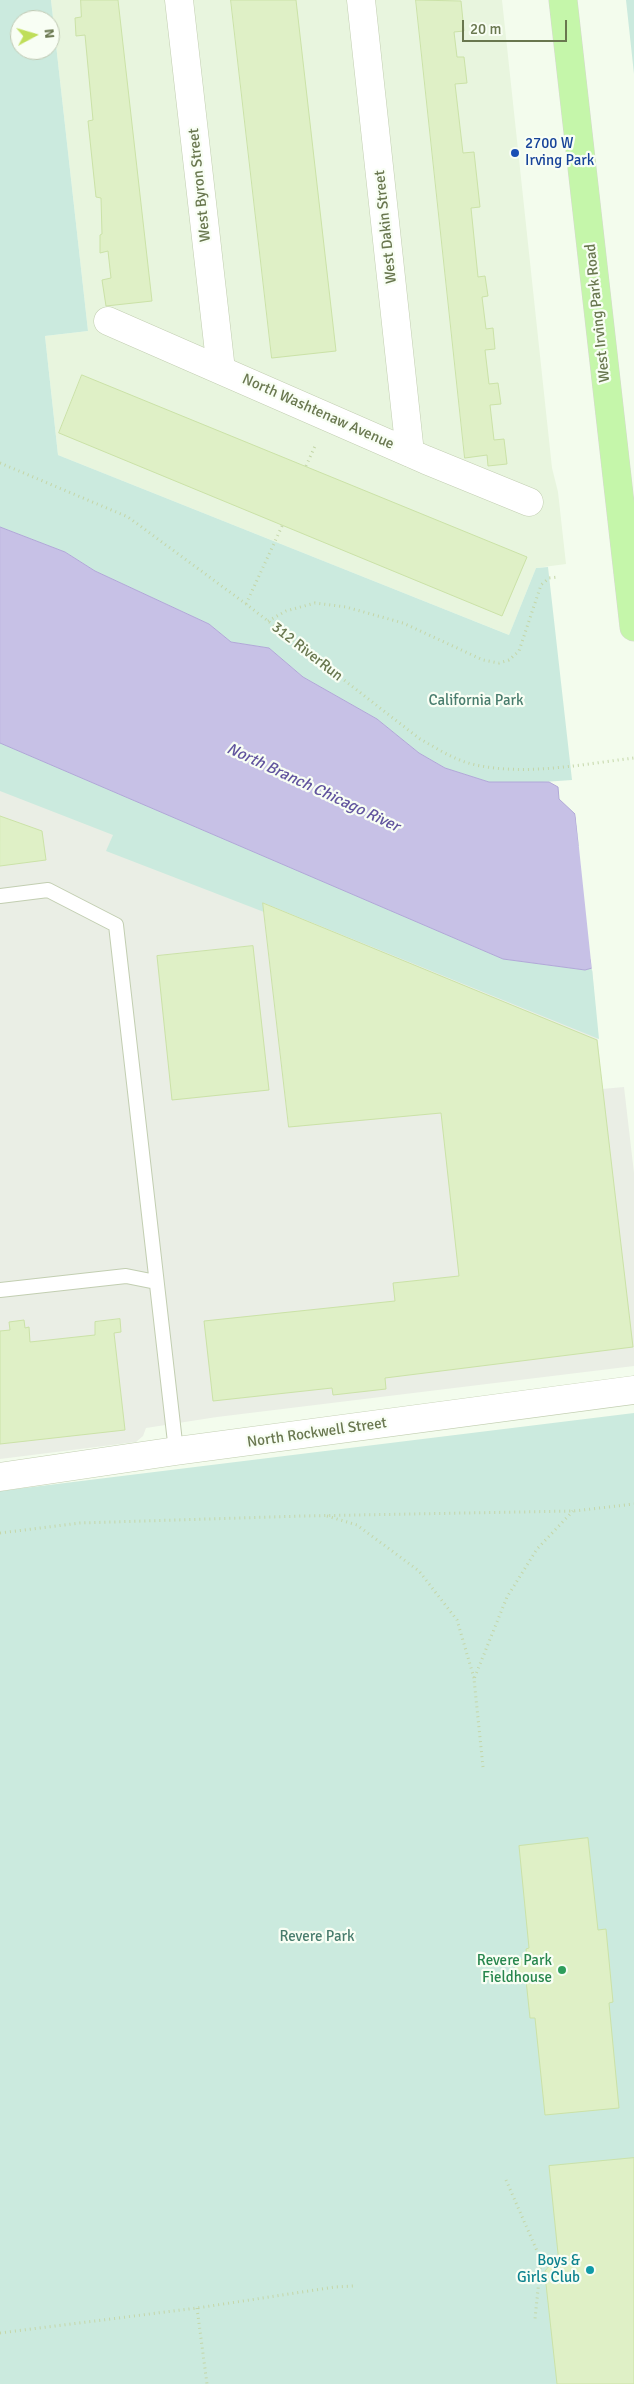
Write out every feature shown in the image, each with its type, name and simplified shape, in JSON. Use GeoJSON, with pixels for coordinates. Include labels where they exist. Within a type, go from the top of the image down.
{"type":"FeatureCollection","features":[{"type":"Feature","properties":{"kind":"main road","name":"West Irving Park Road"},"geometry":{"type":"LineString","coordinates":[[563,0],[634,627]]}},
{"type":"Feature","properties":{"kind":"street","name":"West Byron Street"},"geometry":{"type":"LineString","coordinates":[[179,0],[221,370]]}},
{"type":"Feature","properties":{"kind":"street","name":"West Dakin Street"},"geometry":{"type":"LineString","coordinates":[[361,0],[410,453]]}},
{"type":"Feature","properties":{"kind":"street","name":"North Washtenaw Avenue"},"geometry":{"type":"LineString","coordinates":[[108,321],[410,453],[529,502]]}},
{"type":"Feature","properties":{"kind":"street","name":"North Rockwell Street"},"geometry":{"type":"LineString","coordinates":[[0,1477],[176,1451],[634,1390]]}},
{"type":"Feature","properties":{"kind":"lane"},"geometry":{"type":"LineString","coordinates":[[0,896],[48,890],[116,925],[176,1451]]}},
{"type":"Feature","properties":{"kind":"lane"},"geometry":{"type":"LineString","coordinates":[[0,1290],[126,1276],[156,1282]]}},
{"type":"Feature","properties":{"kind":"path","name":"312 RiverRun"},"geometry":{"type":"LineString","coordinates":[[0,464],[128,517],[246,604],[420,739],[475,765],[500,769],[526,769],[634,758]]}},
{"type":"Feature","properties":{"kind":"path"},"geometry":{"type":"LineString","coordinates":[[246,604],[283,524]]}},
{"type":"Feature","properties":{"kind":"path"},"geometry":{"type":"LineString","coordinates":[[268,621],[286,611],[315,603],[346,607],[403,623],[482,660],[499,663],[509,660],[519,651],[541,585],[549,578],[558,576]]}},
{"type":"Feature","properties":{"kind":"path"},"geometry":{"type":"LineString","coordinates":[[0,1533],[80,1523],[324,1515],[574,1511],[634,1504]]}},
{"type":"Feature","properties":{"kind":"path"},"geometry":{"type":"LineString","coordinates":[[474,1679],[507,1597],[537,1549],[574,1511]]}},
{"type":"Feature","properties":{"kind":"path"},"geometry":{"type":"LineString","coordinates":[[324,1515],[357,1525],[419,1571],[457,1620],[474,1679],[483,1767]]}},
{"type":"Feature","properties":{"kind":"path"},"geometry":{"type":"LineString","coordinates":[[506,2180],[541,2260],[535,2319]]}},
{"type":"Feature","properties":{"kind":"path"},"geometry":{"type":"LineString","coordinates":[[0,2333],[197,2308],[335,2287],[354,2286]]}},
{"type":"Feature","properties":{"kind":"path"},"geometry":{"type":"LineString","coordinates":[[197,2308],[207,2384]]}},
{"type":"Feature","properties":{"kind":"shaded area"},"geometry":{"type":"Polygon","coordinates":[[[51,0],[502,0],[552,468],[558,492],[566,564],[536,568],[509,635],[58,455],[45,336],[88,331],[58,60],[60,60],[60,10],[52,10],[51,0]]]}},
{"type":"Feature","properties":{"kind":"shaded area"},"geometry":{"type":"Polygon","coordinates":[[[0,743],[503,959],[585,970],[592,968],[602,1089],[624,1087],[634,1173],[634,1366],[217,1417],[146,1428],[143,1436],[136,1442],[0,1459],[0,743]]]}},
{"type":"Feature","properties":{"kind":"green space","name":"California Park"},"geometry":{"type":"Polygon","coordinates":[[[0,0],[51,0],[52,10],[10,10],[10,60],[58,60],[88,331],[45,336],[58,455],[509,635],[536,568],[548,567],[572,780],[529,783],[489,782],[445,768],[419,753],[377,719],[303,677],[269,648],[231,642],[209,624],[95,571],[65,552],[0,527],[0,0]]]}},
{"type":"Feature","properties":{"kind":"green space"},"geometry":{"type":"Polygon","coordinates":[[[626,0],[634,0],[634,74],[626,0]]]}},
{"type":"Feature","properties":{"kind":"green space"},"geometry":{"type":"Polygon","coordinates":[[[0,743],[503,959],[585,970],[592,968],[599,1039],[264,903],[264,912],[106,851],[113,835],[0,791],[0,743]]]}},
{"type":"Feature","properties":{"kind":"green space","name":"Revere Park"},"geometry":{"type":"Polygon","coordinates":[[[634,1413],[634,2384],[0,2384],[0,1491],[634,1413]]]}},
{"type":"Feature","properties":{"kind":"water","name":"North Branch Chicago River"},"geometry":{"type":"Polygon","coordinates":[[[0,527],[65,552],[95,571],[209,624],[231,642],[269,648],[303,677],[377,719],[419,753],[445,768],[489,782],[549,782],[558,787],[559,799],[575,814],[579,846],[634,839],[591,960],[592,968],[585,970],[503,959],[0,743],[0,527]]]}},
{"type":"Feature","properties":{"kind":"pier"},"geometry":{"type":"Polygon","coordinates":[[[575,810],[578,814],[581,843],[634,837],[634,957],[594,962],[594,969],[592,971],[575,810]]]}},
{"type":"Feature","properties":{"kind":"building"},"geometry":{"type":"Polygon","coordinates":[[[81,0],[118,0],[152,301],[106,306],[102,280],[111,278],[108,251],[100,253],[100,235],[102,234],[101,198],[96,197],[88,121],[93,120],[85,35],[76,36],[75,18],[81,17],[81,0]]]}},
{"type":"Feature","properties":{"kind":"building"},"geometry":{"type":"Polygon","coordinates":[[[231,0],[296,0],[336,351],[272,358],[231,0]]]}},
{"type":"Feature","properties":{"kind":"building"},"geometry":{"type":"Polygon","coordinates":[[[416,0],[461,1],[464,31],[454,32],[457,57],[464,57],[467,83],[455,84],[463,153],[474,152],[480,207],[471,208],[478,277],[485,276],[488,296],[482,297],[486,329],[493,328],[495,349],[485,350],[489,384],[498,383],[501,404],[490,405],[494,440],[504,439],[507,464],[488,466],[487,455],[465,458],[416,0]]]}},
{"type":"Feature","properties":{"kind":"building"},"geometry":{"type":"Polygon","coordinates":[[[82,375],[527,557],[502,616],[59,433],[82,375]]]}},
{"type":"Feature","properties":{"kind":"building"},"geometry":{"type":"Polygon","coordinates":[[[0,816],[42,831],[46,860],[0,866],[0,816]]]}},
{"type":"Feature","properties":{"kind":"building"},"geometry":{"type":"Polygon","coordinates":[[[263,903],[597,1040],[633,1347],[385,1378],[386,1389],[333,1395],[332,1388],[213,1401],[204,1321],[395,1301],[393,1283],[459,1276],[441,1113],[289,1127],[263,903]]]}},
{"type":"Feature","properties":{"kind":"building"},"geometry":{"type":"Polygon","coordinates":[[[253,946],[269,1090],[172,1100],[157,956],[253,946]]]}},
{"type":"Feature","properties":{"kind":"building"},"geometry":{"type":"Polygon","coordinates":[[[120,1319],[121,1332],[114,1333],[125,1430],[0,1444],[0,1331],[10,1330],[9,1322],[24,1320],[25,1328],[29,1327],[30,1342],[95,1335],[95,1322],[120,1319]]]}},
{"type":"Feature","properties":{"kind":"building","name":"Revere Park Fieldhouse"},"geometry":{"type":"Polygon","coordinates":[[[588,1838],[598,1930],[606,1929],[613,2002],[609,2003],[619,2108],[545,2115],[535,2018],[530,2018],[526,1980],[516,1982],[514,1960],[527,1959],[526,1949],[529,1948],[519,1846],[588,1838]]]}},
{"type":"Feature","properties":{"kind":"building","name":"Boys & Girls Club"},"geometry":{"type":"Polygon","coordinates":[[[634,2158],[634,2384],[557,2384],[545,2275],[545,2271],[550,2265],[559,2263],[549,2166],[634,2158]]]}},
{"type":"Feature","properties":{"kind":"place","name":"2700 W Irving Park"},"geometry":{"type":"Point","coordinates":[515,153]}},
{"type":"Feature","properties":{"kind":"place","name":"Revere Park Fieldhouse"},"geometry":{"type":"Point","coordinates":[562,1970]}},
{"type":"Feature","properties":{"kind":"place","name":"Boys & Girls Club"},"geometry":{"type":"Point","coordinates":[590,2270]}}]}
